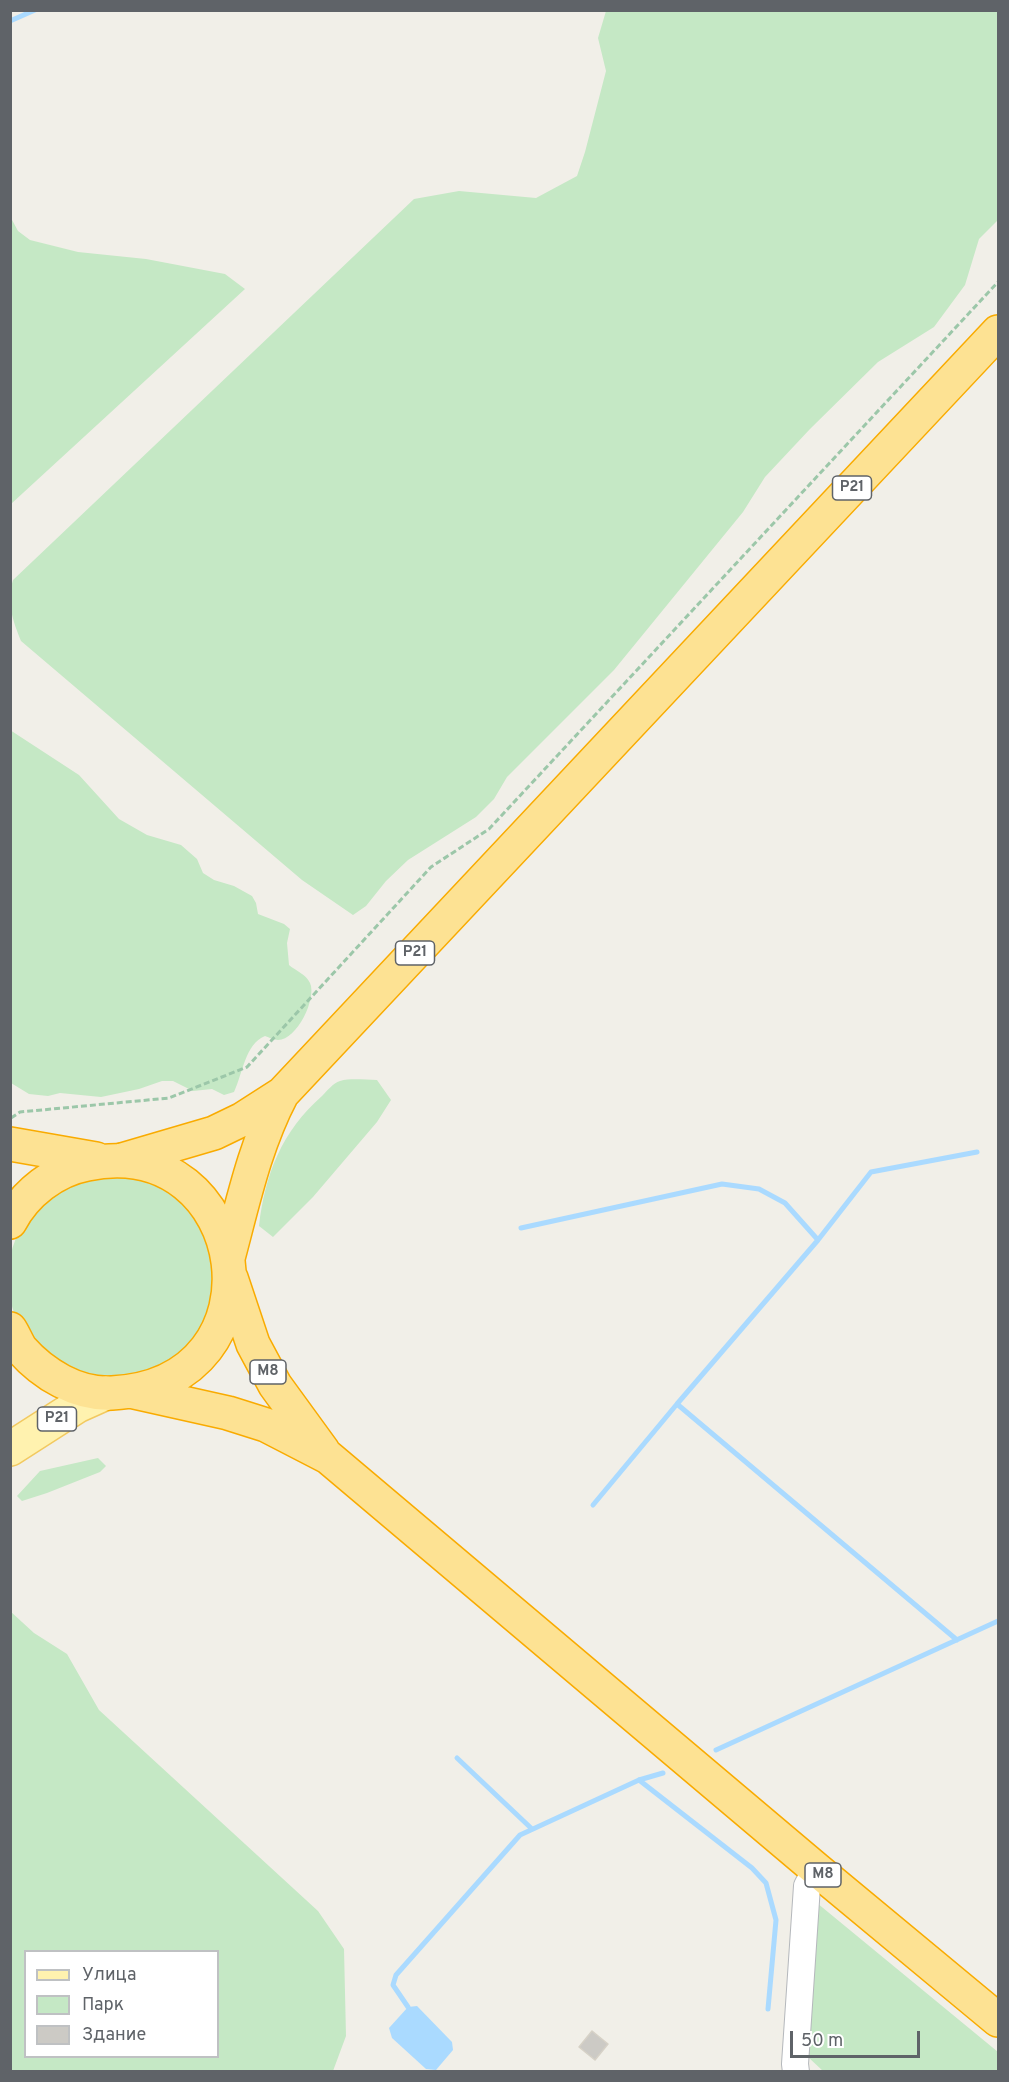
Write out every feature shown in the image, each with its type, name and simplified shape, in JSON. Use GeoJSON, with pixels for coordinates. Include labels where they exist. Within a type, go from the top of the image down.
{"type":"FeatureCollection","features":[{"type":"Feature","properties":{"kind":"highway","name":"Р21"},"geometry":{"type":"LineString","coordinates":[[113,1160],[214,1133],[243,1119],[282,1094],[999,332]]}},
{"type":"Feature","properties":{"kind":"highway","name":"Р21"},"geometry":{"type":"LineString","coordinates":[[229,1267],[259,1146],[269,1118],[282,1094]]}},
{"type":"Feature","properties":{"kind":"highway","name":"М8"},"geometry":{"type":"LineString","coordinates":[[10,1144],[153,1167],[174,1177],[194,1192],[209,1210],[222,1234],[229,1267],[249,1333],[270,1375],[328,1457]]}},
{"type":"Feature","properties":{"kind":"highway","name":"М8"},"geometry":{"type":"LineString","coordinates":[[10,1222],[34,1191],[54,1176],[77,1166],[113,1160]]}},
{"type":"Feature","properties":{"kind":"highway","name":"М8"},"geometry":{"type":"LineString","coordinates":[[120,1393],[166,1381],[190,1364],[207,1347],[219,1328],[227,1302],[229,1267]]}},
{"type":"Feature","properties":{"kind":"highway","name":"М8"},"geometry":{"type":"LineString","coordinates":[[10,1329],[20,1347],[42,1370],[65,1383],[83,1390],[120,1393],[228,1413],[266,1425],[328,1457],[816,1869],[999,2020]]}},
{"type":"Feature","properties":{"kind":"main road","name":"Р21"},"geometry":{"type":"LineString","coordinates":[[10,1449],[77,1406],[120,1393]]}},
{"type":"Feature","properties":{"kind":"lane"},"geometry":{"type":"LineString","coordinates":[[794,2069],[807,1886],[816,1869]]}},
{"type":"Feature","properties":{"kind":"path"},"geometry":{"type":"LineString","coordinates":[[10,1119],[20,1112],[169,1098],[247,1067],[431,867],[489,829],[999,282]]}},
{"type":"Feature","properties":{"kind":"green space"},"geometry":{"type":"Polygon","coordinates":[[[606,11],[998,11],[998,220],[979,239],[965,285],[934,327],[878,362],[765,477],[743,512],[614,670],[507,777],[494,799],[476,817],[408,860],[386,881],[366,906],[353,915],[302,880],[21,641],[10,604],[13,580],[414,199],[459,191],[536,198],[577,176],[606,71],[598,38],[606,11]]]}},
{"type":"Feature","properties":{"kind":"green space"},"geometry":{"type":"Polygon","coordinates":[[[11,218],[18,231],[30,240],[78,252],[146,259],[225,274],[245,289],[11,504],[11,218]]]}},
{"type":"Feature","properties":{"kind":"green space"},"geometry":{"type":"Polygon","coordinates":[[[10,730],[79,775],[119,819],[147,835],[181,845],[197,859],[203,873],[252,896],[258,914],[284,924],[290,929],[287,943],[289,965],[310,983],[311,998],[308,1008],[298,1026],[285,1038],[276,1040],[265,1036],[253,1045],[234,1092],[224,1095],[212,1089],[193,1091],[173,1081],[162,1081],[139,1089],[101,1097],[60,1093],[48,1096],[29,1094],[11,1083],[10,730]]]}},
{"type":"Feature","properties":{"kind":"green space"},"geometry":{"type":"Polygon","coordinates":[[[349,1080],[377,1080],[391,1100],[377,1122],[313,1197],[273,1237],[259,1226],[271,1171],[286,1139],[308,1110],[335,1083],[349,1080]]]}},
{"type":"Feature","properties":{"kind":"green space"},"geometry":{"type":"Polygon","coordinates":[[[111,1175],[131,1177],[150,1183],[184,1205],[206,1239],[212,1258],[214,1278],[212,1298],[206,1317],[184,1351],[150,1373],[131,1379],[111,1381],[91,1379],[72,1373],[38,1351],[16,1317],[10,1298],[8,1278],[10,1258],[16,1239],[38,1205],[72,1183],[91,1177],[111,1175]]]}},
{"type":"Feature","properties":{"kind":"green space"},"geometry":{"type":"Polygon","coordinates":[[[98,1458],[106,1466],[100,1472],[22,1501],[17,1496],[40,1471],[98,1458]]]}},
{"type":"Feature","properties":{"kind":"green space"},"geometry":{"type":"Polygon","coordinates":[[[10,1611],[34,1633],[67,1654],[99,1710],[318,1911],[344,1949],[346,2036],[333,2071],[11,2071],[10,1611]]]}},
{"type":"Feature","properties":{"kind":"green space"},"geometry":{"type":"Polygon","coordinates":[[[817,1903],[998,2052],[998,2071],[823,2071],[808,2057],[817,1903]]]}},
{"type":"Feature","properties":{"kind":"water"},"geometry":{"type":"Polygon","coordinates":[[[417,2006],[452,2042],[453,2050],[436,2070],[426,2069],[392,2038],[389,2028],[408,2007],[417,2006]]]}},
{"type":"Feature","properties":{"kind":"building"},"geometry":{"type":"Polygon","coordinates":[[[592,2031],[608,2044],[595,2060],[579,2047],[592,2031]]]}},
{"type":"Feature","properties":{"kind":"waterway"},"geometry":{"type":"LineString","coordinates":[[10,21],[35,10]]}},
{"type":"Feature","properties":{"kind":"waterway"},"geometry":{"type":"LineString","coordinates":[[957,1640],[677,1404],[818,1240],[871,1172],[977,1152]]}},
{"type":"Feature","properties":{"kind":"waterway"},"geometry":{"type":"LineString","coordinates":[[521,1228],[722,1184],[759,1189],[785,1203],[818,1240]]}},
{"type":"Feature","properties":{"kind":"waterway"},"geometry":{"type":"LineString","coordinates":[[593,1505],[677,1404]]}},
{"type":"Feature","properties":{"kind":"waterway"},"geometry":{"type":"LineString","coordinates":[[716,1750],[998,1621]]}},
{"type":"Feature","properties":{"kind":"waterway"},"geometry":{"type":"LineString","coordinates":[[457,1758],[532,1829]]}},
{"type":"Feature","properties":{"kind":"waterway"},"geometry":{"type":"LineString","coordinates":[[408,2007],[393,1985],[396,1975],[520,1835],[639,1780],[663,1773]]}},
{"type":"Feature","properties":{"kind":"waterway"},"geometry":{"type":"LineString","coordinates":[[639,1780],[752,1868],[766,1883],[776,1920],[768,2009]]}}]}
